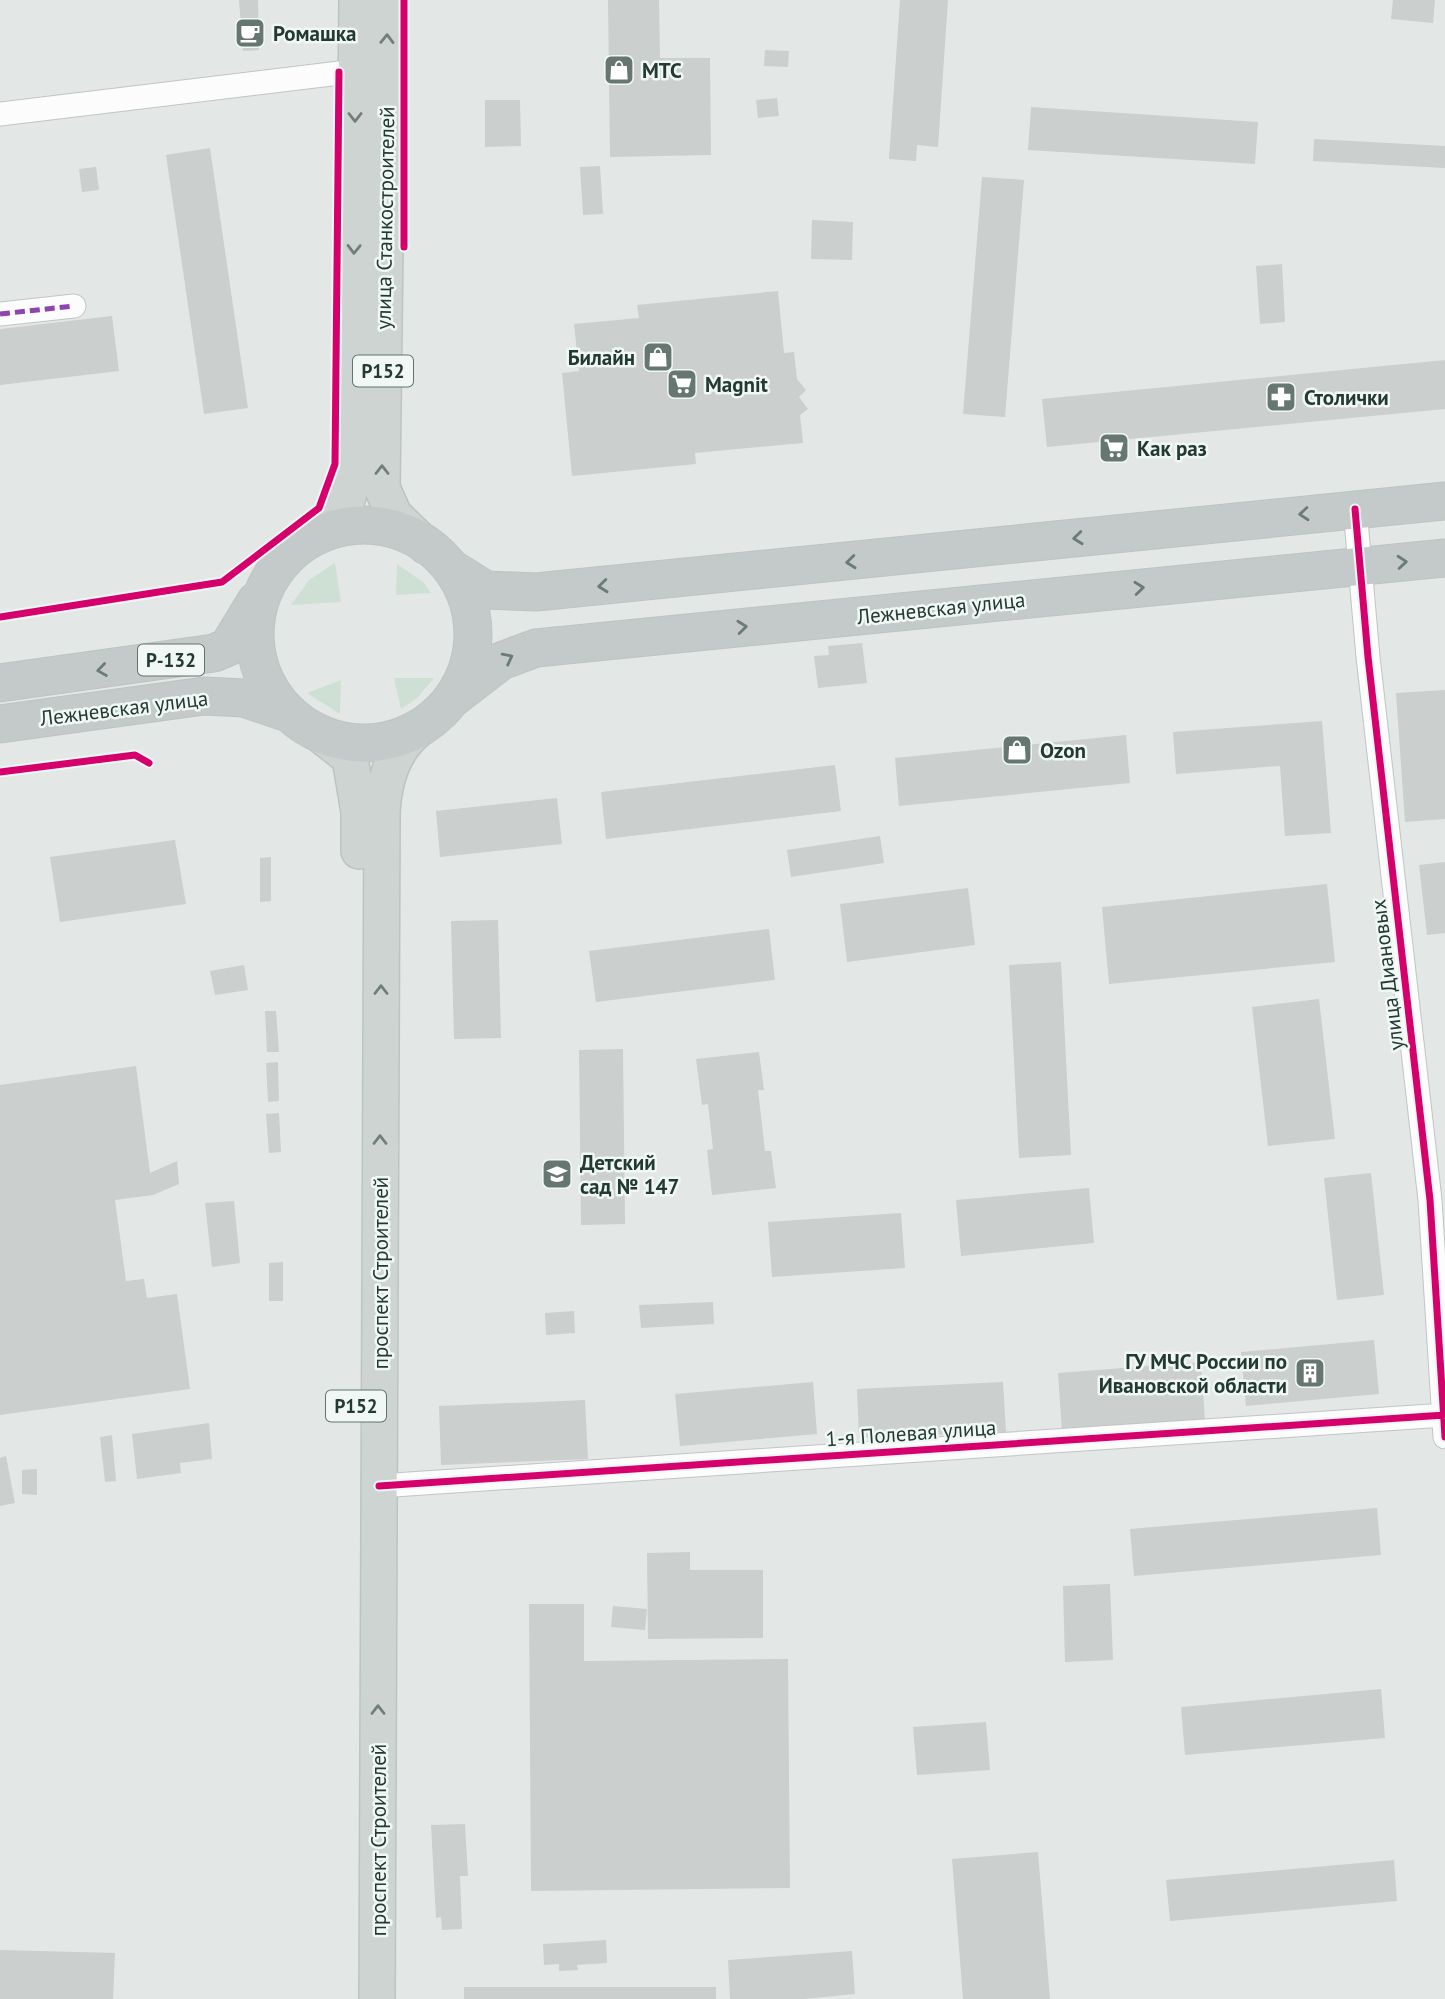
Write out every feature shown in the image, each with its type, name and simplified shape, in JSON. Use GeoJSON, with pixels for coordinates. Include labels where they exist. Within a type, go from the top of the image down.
{"type":"FeatureCollection","features":[{"type":"Feature","properties":{"kind":"highway"},"geometry":{"type":"LineString","coordinates":[[454,570],[470,608],[472,635],[469,661],[453,698],[420,728],[376,743],[347,742],[321,735],[288,713],[274,696],[257,657],[256,615],[260,594],[286,558],[320,531],[351,525],[383,527],[413,537],[454,570],[486,590],[536,592],[1445,501]]}},
{"type":"Feature","properties":{"kind":"highway","name":"Лежневская улица"},"geometry":{"type":"LineString","coordinates":[[453,698],[501,661],[536,648],[1445,558]]}},
{"type":"Feature","properties":{"kind":"highway","name":"Лежневская улица"},"geometry":{"type":"LineString","coordinates":[[0,683],[214,653],[228,647],[260,594]]}},
{"type":"Feature","properties":{"kind":"highway","name":"Лежневская улица"},"geometry":{"type":"LineString","coordinates":[[0,724],[204,696],[244,698],[288,713]]}},
{"type":"Feature","properties":{"kind":"main road","name":"улица Станкостроителей"},"geometry":{"type":"LineString","coordinates":[[320,531],[345,508],[352,480],[357,0]]}},
{"type":"Feature","properties":{"kind":"main road","name":"улица Станкостроителей"},"geometry":{"type":"LineString","coordinates":[[388,0],[383,488],[394,515],[426,546]]}},
{"type":"Feature","properties":{"kind":"main road","name":"проспект Строителей"},"geometry":{"type":"LineString","coordinates":[[353,1999],[368,1487],[382,804],[395,754],[407,738],[420,728]]}},
{"type":"Feature","properties":{"kind":"main road","name":"проспект Строителей"},"geometry":{"type":"LineString","coordinates":[[321,735],[350,758],[359,812],[377,1999]]}},
{"type":"Feature","properties":{"kind":"street"},"geometry":{"type":"LineString","coordinates":[[0,114],[356,71]]}},
{"type":"Feature","properties":{"kind":"street"},"geometry":{"type":"LineString","coordinates":[[0,314],[74,306]]}},
{"type":"Feature","properties":{"kind":"street","name":"улица Диановых"},"geometry":{"type":"LineString","coordinates":[[1355,509],[1359,566],[1430,1200],[1445,1423]]}},
{"type":"Feature","properties":{"kind":"street","name":"1-я Полевая улица"},"geometry":{"type":"LineString","coordinates":[[368,1487],[1445,1423]]}},
{"type":"Feature","properties":{"kind":"green space"},"geometry":{"type":"Polygon","coordinates":[[[335,563],[341,602],[291,605],[309,580],[335,563]]]}},
{"type":"Feature","properties":{"kind":"green space"},"geometry":{"type":"Polygon","coordinates":[[[397,564],[423,582],[431,593],[396,595],[397,564]]]}},
{"type":"Feature","properties":{"kind":"green space"},"geometry":{"type":"Polygon","coordinates":[[[394,678],[434,678],[417,698],[401,709],[394,678]]]}},
{"type":"Feature","properties":{"kind":"green space"},"geometry":{"type":"Polygon","coordinates":[[[341,680],[340,714],[307,693],[341,680]]]}},
{"type":"Feature","properties":{"kind":"building","name":"Ромашка"},"geometry":{"type":"Polygon","coordinates":[[[239,0],[258,0],[259,50],[243,51],[239,0]]]}},
{"type":"Feature","properties":{"kind":"building"},"geometry":{"type":"Polygon","coordinates":[[[608,0],[659,0],[660,58],[710,58],[711,155],[610,157],[608,0]]]}},
{"type":"Feature","properties":{"kind":"building"},"geometry":{"type":"Polygon","coordinates":[[[900,0],[948,0],[938,147],[917,145],[916,161],[889,159],[900,0]]]}},
{"type":"Feature","properties":{"kind":"building"},"geometry":{"type":"Polygon","coordinates":[[[1393,0],[1435,0],[1433,23],[1391,19],[1393,0]]]}},
{"type":"Feature","properties":{"kind":"building"},"geometry":{"type":"Polygon","coordinates":[[[765,50],[789,51],[788,67],[764,66],[765,50]]]}},
{"type":"Feature","properties":{"kind":"building"},"geometry":{"type":"Polygon","coordinates":[[[777,98],[779,116],[758,118],[756,100],[777,98]]]}},
{"type":"Feature","properties":{"kind":"building"},"geometry":{"type":"Polygon","coordinates":[[[485,100],[520,100],[521,146],[485,147],[485,100]]]}},
{"type":"Feature","properties":{"kind":"building"},"geometry":{"type":"Polygon","coordinates":[[[1031,107],[1258,122],[1255,164],[1028,150],[1031,107]]]}},
{"type":"Feature","properties":{"kind":"building"},"geometry":{"type":"Polygon","coordinates":[[[1314,139],[1445,146],[1445,168],[1313,161],[1314,139]]]}},
{"type":"Feature","properties":{"kind":"building"},"geometry":{"type":"Polygon","coordinates":[[[210,148],[248,408],[204,414],[166,155],[210,148]]]}},
{"type":"Feature","properties":{"kind":"building"},"geometry":{"type":"Polygon","coordinates":[[[600,166],[603,214],[583,215],[580,167],[600,166]]]}},
{"type":"Feature","properties":{"kind":"building"},"geometry":{"type":"Polygon","coordinates":[[[96,167],[99,190],[82,192],[79,169],[96,167]]]}},
{"type":"Feature","properties":{"kind":"building"},"geometry":{"type":"Polygon","coordinates":[[[982,177],[1024,180],[1005,417],[963,414],[982,177]]]}},
{"type":"Feature","properties":{"kind":"building"},"geometry":{"type":"Polygon","coordinates":[[[812,220],[853,222],[852,260],[811,259],[812,220]]]}},
{"type":"Feature","properties":{"kind":"building"},"geometry":{"type":"Polygon","coordinates":[[[1282,264],[1285,322],[1260,324],[1256,266],[1282,264]]]}},
{"type":"Feature","properties":{"kind":"building","name":"Magnit"},"geometry":{"type":"Polygon","coordinates":[[[778,291],[784,353],[794,352],[797,379],[806,390],[799,397],[808,409],[800,415],[803,443],[695,453],[696,464],[572,476],[562,373],[579,371],[574,324],[639,318],[637,305],[778,291]]]}},
{"type":"Feature","properties":{"kind":"building"},"geometry":{"type":"Polygon","coordinates":[[[112,316],[119,371],[0,385],[0,329],[112,316]]]}},
{"type":"Feature","properties":{"kind":"building"},"geometry":{"type":"Polygon","coordinates":[[[1445,360],[1445,409],[1047,447],[1042,399],[1445,360]]]}},
{"type":"Feature","properties":{"kind":"building"},"geometry":{"type":"Polygon","coordinates":[[[862,643],[867,683],[818,688],[814,656],[829,655],[828,646],[862,643]]]}},
{"type":"Feature","properties":{"kind":"building"},"geometry":{"type":"Polygon","coordinates":[[[1445,690],[1445,819],[1405,822],[1396,693],[1445,690]]]}},
{"type":"Feature","properties":{"kind":"building"},"geometry":{"type":"Polygon","coordinates":[[[1322,721],[1331,833],[1285,836],[1280,766],[1176,774],[1173,732],[1322,721]]]}},
{"type":"Feature","properties":{"kind":"building"},"geometry":{"type":"Polygon","coordinates":[[[1126,735],[1130,783],[899,806],[895,758],[1126,735]]]}},
{"type":"Feature","properties":{"kind":"building"},"geometry":{"type":"Polygon","coordinates":[[[835,765],[841,811],[606,839],[601,792],[835,765]]]}},
{"type":"Feature","properties":{"kind":"building"},"geometry":{"type":"Polygon","coordinates":[[[557,798],[562,844],[440,857],[436,811],[557,798]]]}},
{"type":"Feature","properties":{"kind":"building"},"geometry":{"type":"Polygon","coordinates":[[[880,836],[884,863],[791,877],[787,850],[880,836]]]}},
{"type":"Feature","properties":{"kind":"building"},"geometry":{"type":"Polygon","coordinates":[[[175,840],[186,904],[60,922],[50,857],[175,840]]]}},
{"type":"Feature","properties":{"kind":"building"},"geometry":{"type":"Polygon","coordinates":[[[271,857],[271,901],[260,902],[260,858],[271,857]]]}},
{"type":"Feature","properties":{"kind":"building"},"geometry":{"type":"Polygon","coordinates":[[[1445,862],[1445,933],[1427,935],[1419,865],[1445,862]]]}},
{"type":"Feature","properties":{"kind":"building"},"geometry":{"type":"Polygon","coordinates":[[[1327,884],[1335,962],[1109,984],[1102,907],[1327,884]]]}},
{"type":"Feature","properties":{"kind":"building"},"geometry":{"type":"Polygon","coordinates":[[[968,888],[975,945],[847,962],[840,904],[968,888]]]}},
{"type":"Feature","properties":{"kind":"building"},"geometry":{"type":"Polygon","coordinates":[[[498,920],[501,1038],[454,1039],[451,921],[498,920]]]}},
{"type":"Feature","properties":{"kind":"building"},"geometry":{"type":"Polygon","coordinates":[[[769,929],[775,980],[596,1002],[589,951],[769,929]]]}},
{"type":"Feature","properties":{"kind":"building"},"geometry":{"type":"Polygon","coordinates":[[[1061,962],[1071,1155],[1019,1158],[1009,965],[1061,962]]]}},
{"type":"Feature","properties":{"kind":"building"},"geometry":{"type":"Polygon","coordinates":[[[244,965],[248,990],[215,995],[210,971],[244,965]]]}},
{"type":"Feature","properties":{"kind":"building"},"geometry":{"type":"Polygon","coordinates":[[[1319,999],[1335,1139],[1268,1146],[1252,1007],[1319,999]]]}},
{"type":"Feature","properties":{"kind":"building"},"geometry":{"type":"Polygon","coordinates":[[[265,1011],[276,1011],[279,1052],[267,1052],[265,1011]]]}},
{"type":"Feature","properties":{"kind":"building"},"geometry":{"type":"Polygon","coordinates":[[[623,1049],[625,1224],[581,1225],[579,1050],[623,1049]]]}},
{"type":"Feature","properties":{"kind":"building"},"geometry":{"type":"Polygon","coordinates":[[[759,1052],[764,1090],[758,1090],[765,1151],[771,1151],[776,1188],[712,1195],[707,1150],[713,1149],[708,1104],[702,1105],[696,1059],[759,1052]]]}},
{"type":"Feature","properties":{"kind":"building"},"geometry":{"type":"Polygon","coordinates":[[[278,1062],[279,1101],[268,1102],[266,1063],[278,1062]]]}},
{"type":"Feature","properties":{"kind":"building"},"geometry":{"type":"Polygon","coordinates":[[[136,1066],[150,1173],[177,1161],[179,1184],[153,1195],[115,1200],[126,1281],[144,1279],[147,1298],[177,1294],[190,1389],[0,1415],[0,1085],[136,1066]]]}},
{"type":"Feature","properties":{"kind":"building"},"geometry":{"type":"Polygon","coordinates":[[[279,1113],[281,1152],[269,1153],[266,1114],[279,1113]]]}},
{"type":"Feature","properties":{"kind":"building"},"geometry":{"type":"Polygon","coordinates":[[[1371,1173],[1384,1295],[1337,1300],[1324,1178],[1371,1173]]]}},
{"type":"Feature","properties":{"kind":"building"},"geometry":{"type":"Polygon","coordinates":[[[1089,1188],[1094,1243],[961,1256],[956,1200],[1089,1188]]]}},
{"type":"Feature","properties":{"kind":"building"},"geometry":{"type":"Polygon","coordinates":[[[234,1201],[240,1263],[212,1267],[205,1203],[234,1201]]]}},
{"type":"Feature","properties":{"kind":"building"},"geometry":{"type":"Polygon","coordinates":[[[901,1213],[905,1268],[772,1277],[768,1222],[901,1213]]]}},
{"type":"Feature","properties":{"kind":"building"},"geometry":{"type":"Polygon","coordinates":[[[283,1262],[283,1301],[269,1301],[269,1263],[283,1262]]]}},
{"type":"Feature","properties":{"kind":"building"},"geometry":{"type":"Polygon","coordinates":[[[713,1302],[714,1324],[641,1328],[639,1305],[713,1302]]]}},
{"type":"Feature","properties":{"kind":"building"},"geometry":{"type":"Polygon","coordinates":[[[574,1311],[575,1333],[546,1335],[545,1313],[574,1311]]]}},
{"type":"Feature","properties":{"kind":"building","name":"ГУ МЧС России по Ивановской области"},"geometry":{"type":"Polygon","coordinates":[[[1374,1340],[1379,1394],[1246,1406],[1241,1352],[1374,1340]]]}},
{"type":"Feature","properties":{"kind":"building"},"geometry":{"type":"Polygon","coordinates":[[[1201,1362],[1205,1421],[1062,1432],[1058,1373],[1201,1362]]]}},
{"type":"Feature","properties":{"kind":"building"},"geometry":{"type":"Polygon","coordinates":[[[813,1382],[817,1434],[680,1446],[675,1394],[813,1382]]]}},
{"type":"Feature","properties":{"kind":"building"},"geometry":{"type":"Polygon","coordinates":[[[1003,1382],[1006,1432],[859,1438],[857,1389],[1003,1382]]]}},
{"type":"Feature","properties":{"kind":"building"},"geometry":{"type":"Polygon","coordinates":[[[585,1400],[588,1459],[441,1465],[439,1406],[585,1400]]]}},
{"type":"Feature","properties":{"kind":"building"},"geometry":{"type":"Polygon","coordinates":[[[209,1423],[212,1459],[180,1463],[181,1473],[137,1479],[132,1434],[209,1423]]]}},
{"type":"Feature","properties":{"kind":"building"},"geometry":{"type":"Polygon","coordinates":[[[112,1435],[116,1481],[105,1482],[100,1437],[112,1435]]]}},
{"type":"Feature","properties":{"kind":"building"},"geometry":{"type":"Polygon","coordinates":[[[6,1456],[15,1503],[0,1506],[0,1458],[6,1456]]]}},
{"type":"Feature","properties":{"kind":"building"},"geometry":{"type":"Polygon","coordinates":[[[37,1469],[37,1495],[22,1494],[22,1470],[37,1469]]]}},
{"type":"Feature","properties":{"kind":"building"},"geometry":{"type":"Polygon","coordinates":[[[1377,1508],[1381,1555],[1134,1576],[1130,1529],[1377,1508]]]}},
{"type":"Feature","properties":{"kind":"building"},"geometry":{"type":"Polygon","coordinates":[[[690,1552],[690,1570],[763,1570],[763,1638],[648,1639],[647,1553],[690,1552]]]}},
{"type":"Feature","properties":{"kind":"building"},"geometry":{"type":"Polygon","coordinates":[[[1110,1584],[1113,1660],[1065,1662],[1063,1586],[1110,1584]]]}},
{"type":"Feature","properties":{"kind":"building"},"geometry":{"type":"Polygon","coordinates":[[[529,1604],[584,1604],[584,1661],[788,1659],[790,1888],[531,1891],[529,1604]]]}},
{"type":"Feature","properties":{"kind":"building"},"geometry":{"type":"Polygon","coordinates":[[[613,1606],[647,1609],[645,1630],[611,1627],[613,1606]]]}},
{"type":"Feature","properties":{"kind":"building"},"geometry":{"type":"Polygon","coordinates":[[[1381,1689],[1385,1738],[1185,1755],[1181,1707],[1381,1689]]]}},
{"type":"Feature","properties":{"kind":"building"},"geometry":{"type":"Polygon","coordinates":[[[986,1722],[990,1770],[917,1775],[913,1727],[986,1722]]]}},
{"type":"Feature","properties":{"kind":"building"},"geometry":{"type":"Polygon","coordinates":[[[465,1824],[468,1876],[460,1876],[462,1929],[442,1930],[441,1917],[436,1918],[431,1825],[465,1824]]]}},
{"type":"Feature","properties":{"kind":"building"},"geometry":{"type":"Polygon","coordinates":[[[1038,1852],[1050,1999],[963,1999],[952,1859],[1038,1852]]]}},
{"type":"Feature","properties":{"kind":"building"},"geometry":{"type":"Polygon","coordinates":[[[1394,1860],[1397,1901],[1170,1921],[1166,1880],[1394,1860]]]}},
{"type":"Feature","properties":{"kind":"building"},"geometry":{"type":"Polygon","coordinates":[[[606,1940],[607,1963],[577,1965],[578,1970],[559,1971],[559,1964],[544,1965],[543,1944],[606,1940]]]}},
{"type":"Feature","properties":{"kind":"building"},"geometry":{"type":"Polygon","coordinates":[[[0,1950],[115,1953],[113,1999],[0,1999],[0,1950]]]}},
{"type":"Feature","properties":{"kind":"building"},"geometry":{"type":"Polygon","coordinates":[[[852,1951],[855,1994],[805,1999],[730,1999],[728,1960],[852,1951]]]}},
{"type":"Feature","properties":{"kind":"building"},"geometry":{"type":"Polygon","coordinates":[[[464,1987],[716,1987],[716,1999],[464,1999],[464,1987]]]}},
{"type":"Feature","properties":{"kind":"marked path"},"geometry":{"type":"LineString","coordinates":[[0,314],[74,306]]}},
{"type":"Feature","properties":{"kind":"cycle path"},"geometry":{"type":"LineString","coordinates":[[404,0],[404,247]]}},
{"type":"Feature","properties":{"kind":"cycle path"},"geometry":{"type":"LineString","coordinates":[[0,617],[222,582],[319,508],[335,464],[339,72]]}},
{"type":"Feature","properties":{"kind":"cycle path"},"geometry":{"type":"LineString","coordinates":[[1355,509],[1368,657],[1430,1200],[1445,1437]]}},
{"type":"Feature","properties":{"kind":"cycle path"},"geometry":{"type":"LineString","coordinates":[[0,772],[135,755],[149,763]]}},
{"type":"Feature","properties":{"kind":"cycle path"},"geometry":{"type":"LineString","coordinates":[[379,1486],[1445,1415]]}},
{"type":"Feature","properties":{"kind":"place","name":"Ромашка"},"geometry":{"type":"Point","coordinates":[250,33]}},
{"type":"Feature","properties":{"kind":"place","name":"МТС"},"geometry":{"type":"Point","coordinates":[619,70]}},
{"type":"Feature","properties":{"kind":"place","name":"Билайн"},"geometry":{"type":"Point","coordinates":[658,357]}},
{"type":"Feature","properties":{"kind":"place","name":"Magnit"},"geometry":{"type":"Point","coordinates":[682,384]}},
{"type":"Feature","properties":{"kind":"place","name":"Столички"},"geometry":{"type":"Point","coordinates":[1281,397]}},
{"type":"Feature","properties":{"kind":"place","name":"Как раз"},"geometry":{"type":"Point","coordinates":[1114,448]}},
{"type":"Feature","properties":{"kind":"place","name":"Ozon"},"geometry":{"type":"Point","coordinates":[1017,750]}},
{"type":"Feature","properties":{"kind":"place","name":"Детский сад № 147"},"geometry":{"type":"Point","coordinates":[557,1174]}},
{"type":"Feature","properties":{"kind":"place","name":"ГУ МЧС России по Ивановской области"},"geometry":{"type":"Point","coordinates":[1310,1373]}}]}
